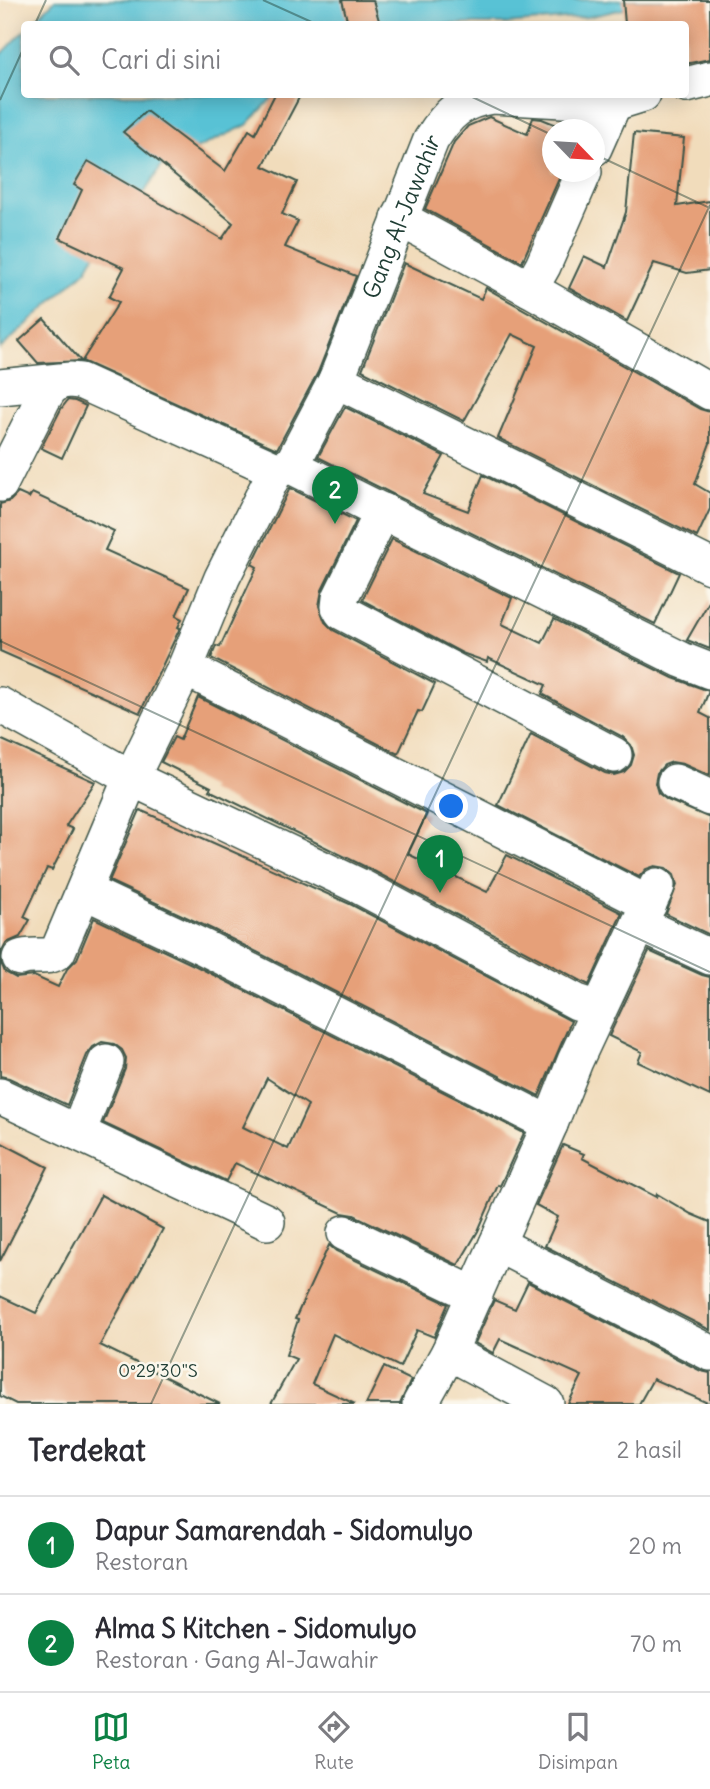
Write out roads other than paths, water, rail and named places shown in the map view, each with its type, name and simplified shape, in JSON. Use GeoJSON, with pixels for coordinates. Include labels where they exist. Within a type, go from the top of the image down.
{"type":"FeatureCollection","features":[{"type":"Feature","properties":{"kind":"street"},"geometry":{"type":"LineString","coordinates":[[689,84],[710,79]]}},
{"type":"Feature","properties":{"kind":"street","name":"Gang Al-Jawahir"},"geometry":{"type":"LineString","coordinates":[[20,958],[27,955],[55,954],[131,778],[185,668],[222,578],[336,380],[431,140],[444,118],[465,103],[479,98]]}},
{"type":"Feature","properties":{"kind":"street","name":"Gang Al-Jawahir"},"geometry":{"type":"LineString","coordinates":[[583,98],[629,99]]}},
{"type":"Feature","properties":{"kind":"street"},"geometry":{"type":"LineString","coordinates":[[605,133],[629,99]]}},
{"type":"Feature","properties":{"kind":"street"},"geometry":{"type":"LineString","coordinates":[[530,289],[543,266],[580,182]]}},
{"type":"Feature","properties":{"kind":"street"},"geometry":{"type":"LineString","coordinates":[[399,218],[710,392]]}},
{"type":"Feature","properties":{"kind":"street"},"geometry":{"type":"LineString","coordinates":[[336,380],[710,566]]}},
{"type":"Feature","properties":{"kind":"street"},"geometry":{"type":"LineString","coordinates":[[0,387],[80,381],[383,512],[682,660],[710,671]]}},
{"type":"Feature","properties":{"kind":"street"},"geometry":{"type":"LineString","coordinates":[[0,484],[43,399],[50,388],[59,382]]}},
{"type":"Feature","properties":{"kind":"street"},"geometry":{"type":"LineString","coordinates":[[383,512],[340,598],[339,607],[342,612],[614,754]]}},
{"type":"Feature","properties":{"kind":"street"},"geometry":{"type":"LineString","coordinates":[[185,668],[648,905],[710,957]]}},
{"type":"Feature","properties":{"kind":"street"},"geometry":{"type":"LineString","coordinates":[[0,705],[131,778],[361,887],[577,1002],[598,1009]]}},
{"type":"Feature","properties":{"kind":"street"},"geometry":{"type":"LineString","coordinates":[[675,782],[710,798]]}},
{"type":"Feature","properties":{"kind":"street"},"geometry":{"type":"LineString","coordinates":[[84,891],[205,948],[550,1124]]}},
{"type":"Feature","properties":{"kind":"street"},"geometry":{"type":"LineString","coordinates":[[420,1404],[449,1352],[598,1009],[648,905]]}},
{"type":"Feature","properties":{"kind":"street"},"geometry":{"type":"LineString","coordinates":[[78,1132],[106,1062]]}},
{"type":"Feature","properties":{"kind":"street"},"geometry":{"type":"LineString","coordinates":[[0,1096],[267,1222]]}},
{"type":"Feature","properties":{"kind":"street"},"geometry":{"type":"LineString","coordinates":[[345,1233],[475,1295]]}},
{"type":"Feature","properties":{"kind":"street"},"geometry":{"type":"LineString","coordinates":[[497,1244],[710,1353]]}},
{"type":"Feature","properties":{"kind":"street"},"geometry":{"type":"LineString","coordinates":[[449,1352],[546,1404]]}},
{"type":"Feature","properties":{"kind":"water"},"geometry":{"type":"Polygon","coordinates":[[[55,0],[664,0],[588,17],[541,21],[34,21],[55,0]]]}},
{"type":"Feature","properties":{"kind":"water"},"geometry":{"type":"Polygon","coordinates":[[[21,34],[21,98],[272,98],[247,125],[162,165],[143,195],[108,231],[87,269],[0,349],[0,56],[21,34]]]}},
{"type":"Feature","properties":{"kind":"place","name":"Alma S Kitchen - Sidomulyo"},"geometry":{"type":"Point","coordinates":[335,524]}},
{"type":"Feature","properties":{"kind":"place","name":"Dapur Samarendah - Sidomulyo"},"geometry":{"type":"Point","coordinates":[440,893]}}]}
